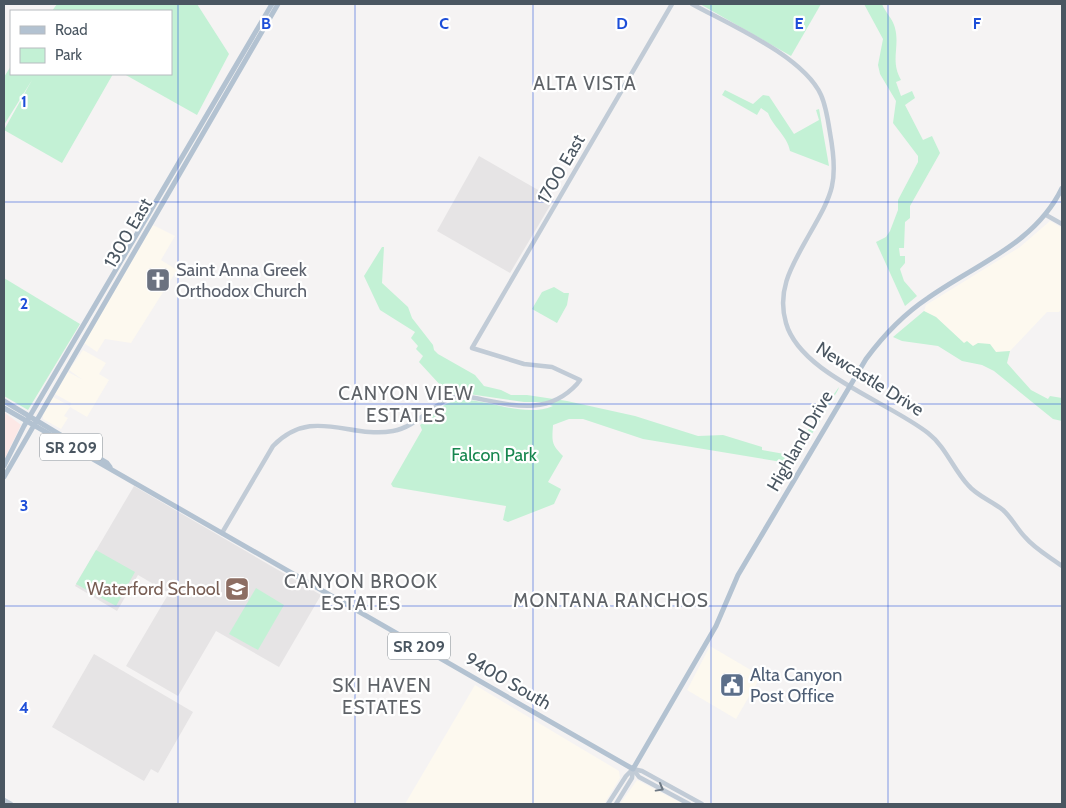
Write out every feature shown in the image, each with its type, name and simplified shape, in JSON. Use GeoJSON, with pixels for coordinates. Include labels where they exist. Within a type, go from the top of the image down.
{"type":"FeatureCollection","features":[{"type":"Feature","properties":{"kind":"main road","name":"1300 East"},"geometry":{"type":"LineString","coordinates":[[33,418],[272,4]]}},
{"type":"Feature","properties":{"kind":"main road","name":"1300 East"},"geometry":{"type":"LineString","coordinates":[[4,466],[278,4]]}},
{"type":"Feature","properties":{"kind":"main road","name":"Highland Drive"},"geometry":{"type":"LineString","coordinates":[[633,770],[713,631],[738,575],[849,385],[874,348],[912,310],[1015,244],[1046,214],[1062,188]]}},
{"type":"Feature","properties":{"kind":"main road","name":"9400 South"},"geometry":{"type":"LineString","coordinates":[[4,400],[107,463],[110,467],[222,533],[633,770]]}},
{"type":"Feature","properties":{"kind":"main road","name":"9400 South"},"geometry":{"type":"LineString","coordinates":[[4,408],[104,466],[110,467]]}},
{"type":"Feature","properties":{"kind":"main road","name":"1300 East"},"geometry":{"type":"LineString","coordinates":[[4,477],[30,423]]}},
{"type":"Feature","properties":{"kind":"street","name":"1700 East"},"geometry":{"type":"LineString","coordinates":[[222,533],[269,452],[283,437],[299,429],[325,425],[371,432],[394,431],[417,422],[442,402],[456,396],[522,406],[541,406],[562,397],[580,380],[552,367],[524,364],[472,348],[672,4]]}},
{"type":"Feature","properties":{"kind":"street","name":"Newcastle Drive"},"geometry":{"type":"LineString","coordinates":[[692,4],[795,62],[810,78],[821,95],[825,106],[836,170],[830,199],[787,278],[783,309],[788,328],[800,349],[817,365],[930,434],[950,456],[968,485],[1004,511],[1029,541],[1062,566]]}},
{"type":"Feature","properties":{"kind":"street"},"geometry":{"type":"LineString","coordinates":[[1046,214],[1062,224]]}},
{"type":"Feature","properties":{"kind":"street","name":"Highland Drive"},"geometry":{"type":"LineString","coordinates":[[608,804],[626,776],[633,770]]}},
{"type":"Feature","properties":{"kind":"street","name":"Highland Drive"},"geometry":{"type":"LineString","coordinates":[[616,804],[632,778],[633,770]]}},
{"type":"Feature","properties":{"kind":"street","name":"9400 South"},"geometry":{"type":"LineString","coordinates":[[633,770],[639,777],[689,804]]}},
{"type":"Feature","properties":{"kind":"street","name":"9400 South"},"geometry":{"type":"LineString","coordinates":[[633,770],[642,771],[702,804]]}},
{"type":"Feature","properties":{"kind":"street"},"geometry":{"type":"LineString","coordinates":[[4,800],[11,804]]}},
{"type":"Feature","properties":{"kind":"shaded area"},"geometry":{"type":"Polygon","coordinates":[[[479,156],[554,199],[510,273],[437,231],[479,156]]]}},
{"type":"Feature","properties":{"kind":"shaded area"},"geometry":{"type":"Polygon","coordinates":[[[1050,221],[1062,228],[1062,308],[1059,312],[1047,312],[1010,351],[996,352],[990,344],[973,346],[965,344],[936,317],[924,311],[926,305],[1020,247],[1050,221]]]}},
{"type":"Feature","properties":{"kind":"shaded area"},"geometry":{"type":"Polygon","coordinates":[[[153,225],[175,236],[161,260],[177,270],[131,343],[105,339],[97,352],[84,343],[153,225]]]}},
{"type":"Feature","properties":{"kind":"shaded area"},"geometry":{"type":"Polygon","coordinates":[[[83,350],[106,363],[99,374],[109,380],[87,417],[70,407],[64,416],[68,418],[61,429],[43,419],[43,415],[53,397],[70,406],[71,403],[55,394],[68,372],[83,380],[69,370],[83,350]]]}},
{"type":"Feature","properties":{"kind":"shaded area"},"geometry":{"type":"Polygon","coordinates":[[[4,412],[21,425],[4,460],[4,412]]]}},
{"type":"Feature","properties":{"kind":"shaded area","name":"Waterford School"},"geometry":{"type":"Polygon","coordinates":[[[134,486],[321,595],[279,667],[216,631],[178,696],[126,666],[169,593],[138,575],[117,611],[75,586],[134,486]]]}},
{"type":"Feature","properties":{"kind":"shaded area"},"geometry":{"type":"Polygon","coordinates":[[[710,646],[761,676],[736,719],[687,690],[710,646]]]}},
{"type":"Feature","properties":{"kind":"shaded area"},"geometry":{"type":"Polygon","coordinates":[[[94,654],[193,712],[158,773],[151,769],[144,781],[52,727],[94,654]]]}},
{"type":"Feature","properties":{"kind":"shaded area"},"geometry":{"type":"Polygon","coordinates":[[[475,685],[619,771],[620,778],[604,804],[405,804],[475,685]]]}},
{"type":"Feature","properties":{"kind":"shaded area"},"geometry":{"type":"Polygon","coordinates":[[[637,780],[639,781],[683,804],[620,804],[637,780]]]}},
{"type":"Feature","properties":{"kind":"green space"},"geometry":{"type":"Polygon","coordinates":[[[57,4],[197,4],[229,54],[197,115],[126,75],[172,75],[172,10],[53,10],[57,4]]]}},
{"type":"Feature","properties":{"kind":"green space"},"geometry":{"type":"Polygon","coordinates":[[[700,4],[821,4],[791,56],[700,4]]]}},
{"type":"Feature","properties":{"kind":"green space"},"geometry":{"type":"Polygon","coordinates":[[[864,4],[882,4],[893,22],[896,35],[896,67],[901,80],[896,82],[901,96],[912,91],[915,98],[905,105],[923,140],[932,136],[940,153],[910,206],[910,218],[905,222],[904,248],[899,248],[900,256],[905,256],[905,263],[900,269],[904,281],[917,296],[905,306],[876,242],[886,237],[890,231],[898,210],[898,200],[918,162],[918,156],[893,123],[896,101],[880,74],[878,65],[883,39],[864,4]]]}},
{"type":"Feature","properties":{"kind":"green space"},"geometry":{"type":"Polygon","coordinates":[[[10,68],[10,75],[112,75],[62,163],[4,130],[32,80],[4,125],[4,77],[10,68]]]}},
{"type":"Feature","properties":{"kind":"green space"},"geometry":{"type":"Polygon","coordinates":[[[725,90],[753,104],[763,95],[769,96],[794,134],[819,120],[816,110],[819,109],[829,166],[790,151],[786,140],[768,113],[761,108],[757,115],[722,95],[725,90]]]}},
{"type":"Feature","properties":{"kind":"green space","name":"Falcon Park"},"geometry":{"type":"Polygon","coordinates":[[[382,247],[384,247],[382,283],[408,307],[412,318],[433,345],[434,350],[475,375],[484,386],[501,390],[511,395],[527,395],[567,401],[635,416],[698,436],[723,435],[762,447],[762,450],[790,455],[839,387],[794,464],[643,439],[583,419],[569,419],[553,425],[553,442],[563,456],[548,482],[561,489],[554,504],[508,522],[503,520],[506,506],[393,487],[391,484],[422,430],[420,425],[447,404],[462,400],[527,410],[553,406],[540,402],[524,402],[462,393],[453,394],[442,387],[419,362],[423,356],[416,349],[418,346],[411,338],[415,332],[380,310],[364,276],[382,247]]]}},
{"type":"Feature","properties":{"kind":"green space"},"geometry":{"type":"Polygon","coordinates":[[[4,278],[80,324],[28,410],[4,396],[4,278]]]}},
{"type":"Feature","properties":{"kind":"green space"},"geometry":{"type":"Polygon","coordinates":[[[554,287],[564,293],[569,293],[567,305],[557,323],[532,309],[542,292],[554,287]]]}},
{"type":"Feature","properties":{"kind":"green space"},"geometry":{"type":"Polygon","coordinates":[[[924,311],[936,317],[964,343],[967,341],[973,346],[978,343],[990,344],[996,352],[1010,351],[1007,363],[1031,390],[1048,399],[1050,396],[1062,398],[1062,421],[1053,419],[994,371],[982,365],[962,361],[938,346],[902,341],[893,337],[924,311]]]}},
{"type":"Feature","properties":{"kind":"green space"},"geometry":{"type":"Polygon","coordinates":[[[96,550],[135,572],[116,606],[76,584],[96,550]]]}},
{"type":"Feature","properties":{"kind":"green space"},"geometry":{"type":"Polygon","coordinates":[[[256,588],[284,605],[258,650],[229,634],[256,588]]]}},
{"type":"Feature","properties":{"kind":"place","name":"Saint Anna Greek Orthodox Church"},"geometry":{"type":"Point","coordinates":[158,280]}},
{"type":"Feature","properties":{"kind":"place","name":"Waterford School"},"geometry":{"type":"Point","coordinates":[237,589]}},
{"type":"Feature","properties":{"kind":"place","name":"Alta Canyon Post Office"},"geometry":{"type":"Point","coordinates":[732,685]}},
{"type":"Feature","properties":{"kind":"district","name":"ALTA VISTA"},"geometry":{"type":"Point","coordinates":[585,83]}},
{"type":"Feature","properties":{"kind":"district","name":"CANYON VIEW ESTATES"},"geometry":{"type":"Point","coordinates":[406,404]}},
{"type":"Feature","properties":{"kind":"district","name":"CANYON BROOK ESTATES"},"geometry":{"type":"Point","coordinates":[361,592]}},
{"type":"Feature","properties":{"kind":"district","name":"MONTANA RANCHOS"},"geometry":{"type":"Point","coordinates":[611,600]}},
{"type":"Feature","properties":{"kind":"district","name":"SKI HAVEN ESTATES"},"geometry":{"type":"Point","coordinates":[382,696]}}]}
